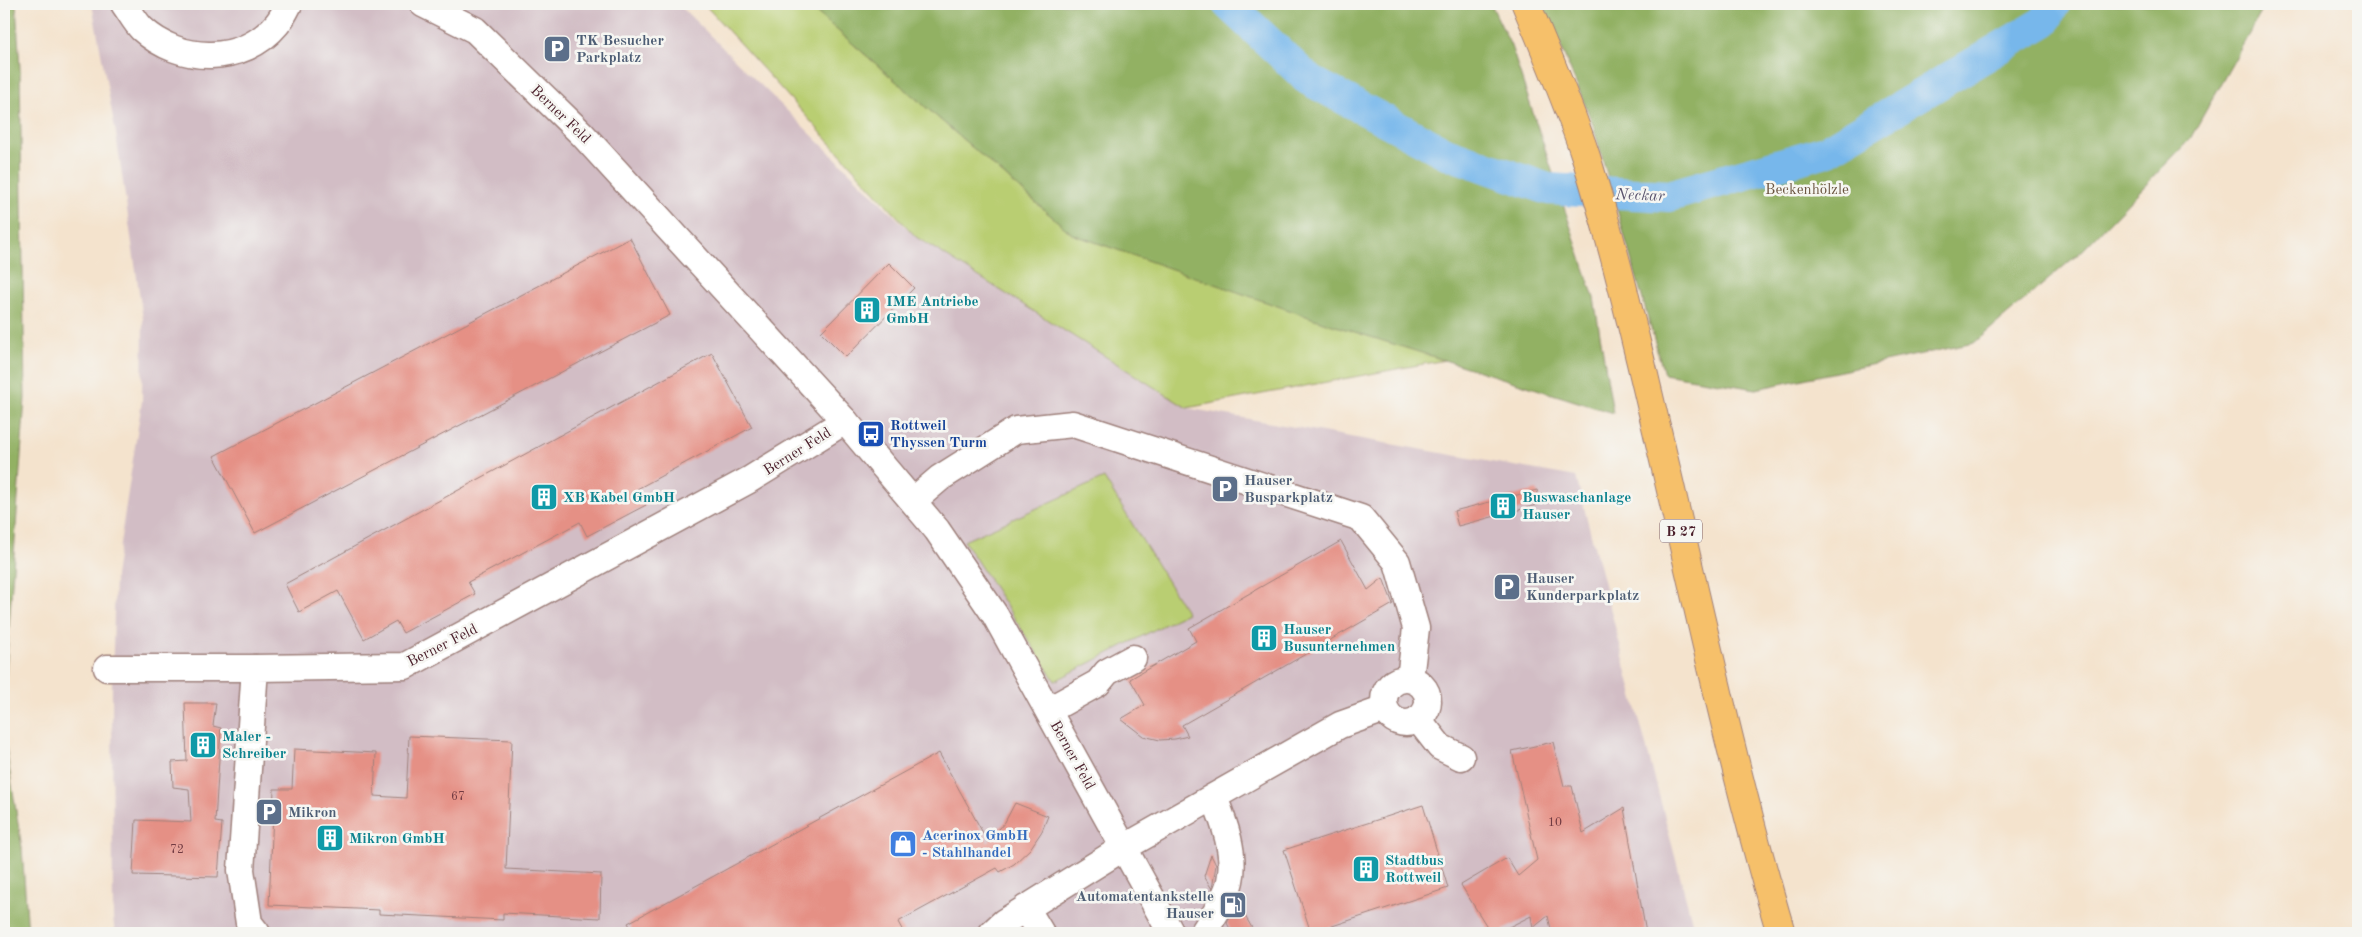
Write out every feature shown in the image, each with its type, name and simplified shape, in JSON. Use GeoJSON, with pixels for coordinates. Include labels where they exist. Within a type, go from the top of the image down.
{"type":"FeatureCollection","features":[{"type":"Feature","properties":{"kind":"main road","name":"B 27"},"geometry":{"type":"LineString","coordinates":[[1526,4],[1556,76],[1585,155],[1606,225],[1641,363],[1754,841],[1781,933]]}},
{"type":"Feature","properties":{"kind":"street"},"geometry":{"type":"LineString","coordinates":[[124,4],[141,28],[166,46],[195,56],[226,54],[254,44],[277,24],[290,4]]}},
{"type":"Feature","properties":{"kind":"street","name":"Berner Feld"},"geometry":{"type":"LineString","coordinates":[[423,4],[475,30],[582,134],[845,421],[937,530],[994,614],[1171,933]]}},
{"type":"Feature","properties":{"kind":"street","name":"Berner Feld"},"geometry":{"type":"LineString","coordinates":[[107,668],[405,666],[749,480],[845,421]]}},
{"type":"Feature","properties":{"kind":"street"},"geometry":{"type":"LineString","coordinates":[[913,501],[940,478],[1016,430],[1073,424],[1361,518],[1397,562],[1416,628],[1410,679]]}},
{"type":"Feature","properties":{"kind":"street"},"geometry":{"type":"LineString","coordinates":[[1048,710],[1098,683],[1108,672],[1132,658]]}},
{"type":"Feature","properties":{"kind":"street"},"geometry":{"type":"LineString","coordinates":[[254,668],[241,870],[250,923],[257,933]]}},
{"type":"Feature","properties":{"kind":"street"},"geometry":{"type":"LineString","coordinates":[[1403,678],[1410,679],[1422,686],[1428,700],[1423,714],[1418,719],[1405,723],[1399,722],[1388,714],[1385,709],[1384,696],[1391,684],[1403,678]]}},
{"type":"Feature","properties":{"kind":"street"},"geometry":{"type":"LineString","coordinates":[[992,933],[1004,922],[1123,848],[1340,725],[1385,709]]}},
{"type":"Feature","properties":{"kind":"street"},"geometry":{"type":"LineString","coordinates":[[1418,719],[1440,747],[1461,757]]}},
{"type":"Feature","properties":{"kind":"street"},"geometry":{"type":"LineString","coordinates":[[1203,933],[1230,882],[1232,855],[1214,797]]}},
{"type":"Feature","properties":{"kind":"street"},"geometry":{"type":"LineString","coordinates":[[1026,908],[1041,933]]}},
{"type":"Feature","properties":{"kind":"shaded area"},"geometry":{"type":"Polygon","coordinates":[[[92,4],[678,4],[916,237],[1187,408],[1576,477],[1695,933],[115,933],[113,917],[112,685],[115,576],[142,401],[143,319],[116,134],[92,4]]]}},
{"type":"Feature","properties":{"kind":"green space"},"geometry":{"type":"Polygon","coordinates":[[[4,4],[16,4],[20,68],[25,398],[4,699],[4,4]]]}},
{"type":"Feature","properties":{"kind":"green space"},"geometry":{"type":"Polygon","coordinates":[[[704,4],[807,4],[1072,234],[1445,360],[1187,408],[916,237],[704,4]]]}},
{"type":"Feature","properties":{"kind":"green space"},"geometry":{"type":"Polygon","coordinates":[[[807,4],[1491,4],[1511,46],[1594,298],[1613,413],[1326,323],[1072,234],[807,4]]]}},
{"type":"Feature","properties":{"kind":"green space","name":"Beckenhölzle"},"geometry":{"type":"Polygon","coordinates":[[[1543,4],[2264,4],[2263,9],[2190,139],[2083,250],[1974,343],[1756,389],[1664,374],[1592,122],[1543,4]]]}},
{"type":"Feature","properties":{"kind":"green space"},"geometry":{"type":"Polygon","coordinates":[[[1104,478],[1187,613],[1055,681],[964,541],[1104,478]]]}},
{"type":"Feature","properties":{"kind":"green space"},"geometry":{"type":"Polygon","coordinates":[[[4,735],[22,848],[28,933],[4,933],[4,735]]]}},
{"type":"Feature","properties":{"kind":"building"},"geometry":{"type":"Polygon","coordinates":[[[630,238],[670,315],[255,533],[214,456],[630,238]]]}},
{"type":"Feature","properties":{"kind":"building","name":"IME Antriebe GmbH"},"geometry":{"type":"Polygon","coordinates":[[[889,263],[914,288],[846,357],[821,332],[889,263]]]}},
{"type":"Feature","properties":{"kind":"building","name":"XB Kabel GmbH"},"geometry":{"type":"Polygon","coordinates":[[[712,353],[752,427],[637,489],[646,505],[587,536],[580,522],[468,582],[475,594],[403,633],[396,621],[364,639],[338,591],[299,612],[285,584],[712,353]]]}},
{"type":"Feature","properties":{"kind":"building","name":"Buswaschanlage Hauser"},"geometry":{"type":"Polygon","coordinates":[[[1537,490],[1541,504],[1458,526],[1454,511],[1537,490]]]}},
{"type":"Feature","properties":{"kind":"building","name":"Hauser Busunternehmen"},"geometry":{"type":"Polygon","coordinates":[[[1341,541],[1368,590],[1383,578],[1393,604],[1182,725],[1188,736],[1160,740],[1143,736],[1121,719],[1145,705],[1130,679],[1196,641],[1189,628],[1341,541]]]}},
{"type":"Feature","properties":{"kind":"building"},"geometry":{"type":"Polygon","coordinates":[[[185,703],[216,703],[213,726],[221,728],[215,822],[222,823],[218,877],[133,875],[136,820],[191,822],[189,789],[173,787],[172,762],[187,761],[185,703]]]}},
{"type":"Feature","properties":{"kind":"building"},"geometry":{"type":"Polygon","coordinates":[[[409,736],[512,740],[506,869],[601,874],[600,918],[503,913],[503,920],[379,914],[379,910],[269,905],[274,789],[292,789],[294,749],[376,753],[374,796],[406,798],[409,736]]]}},
{"type":"Feature","properties":{"kind":"building"},"geometry":{"type":"Polygon","coordinates":[[[1553,742],[1564,786],[1572,786],[1583,833],[1624,808],[1646,933],[1552,933],[1548,916],[1533,928],[1531,916],[1497,933],[1491,933],[1461,885],[1507,858],[1518,876],[1537,860],[1512,751],[1553,742]]]}},
{"type":"Feature","properties":{"kind":"building","name":"Acerinox GmbH - Stahlhandel"},"geometry":{"type":"Polygon","coordinates":[[[939,753],[988,842],[1005,822],[1015,803],[1048,816],[1042,831],[1030,849],[1014,864],[1000,872],[997,868],[898,922],[904,933],[634,933],[628,923],[939,753]]]}},
{"type":"Feature","properties":{"kind":"building","name":"Stadtbus Rottweil"},"geometry":{"type":"Polygon","coordinates":[[[1423,805],[1448,888],[1311,933],[1284,850],[1423,805]]]}},
{"type":"Feature","properties":{"kind":"building"},"geometry":{"type":"Polygon","coordinates":[[[1211,855],[1216,865],[1212,889],[1204,876],[1211,855]]]}},
{"type":"Feature","properties":{"kind":"building","name":"Automatentankstelle Hauser"},"geometry":{"type":"Polygon","coordinates":[[[1238,904],[1255,933],[1232,933],[1227,923],[1238,904]]]}},
{"type":"Feature","properties":{"kind":"waterway","name":"Neckar"},"geometry":{"type":"LineString","coordinates":[[1228,4],[1309,80],[1446,153],[1548,189],[1669,196],[1826,151],[2045,21],[2054,4]]}},
{"type":"Feature","properties":{"kind":"place","name":"TK Besucher Parkplatz"},"geometry":{"type":"Point","coordinates":[557,49]}},
{"type":"Feature","properties":{"kind":"place","name":"IME Antriebe GmbH"},"geometry":{"type":"Point","coordinates":[867,310]}},
{"type":"Feature","properties":{"kind":"place","name":"Rottweil Thyssen Turm"},"geometry":{"type":"Point","coordinates":[871,434]}},
{"type":"Feature","properties":{"kind":"place","name":"Hauser Busparkplatz"},"geometry":{"type":"Point","coordinates":[1225,489]}},
{"type":"Feature","properties":{"kind":"place","name":"XB Kabel GmbH"},"geometry":{"type":"Point","coordinates":[544,497]}},
{"type":"Feature","properties":{"kind":"place","name":"Buswaschanlage Hauser"},"geometry":{"type":"Point","coordinates":[1503,506]}},
{"type":"Feature","properties":{"kind":"place","name":"Hauser Kunderparkplatz"},"geometry":{"type":"Point","coordinates":[1507,587]}},
{"type":"Feature","properties":{"kind":"place","name":"Hauser Busunternehmen"},"geometry":{"type":"Point","coordinates":[1264,638]}},
{"type":"Feature","properties":{"kind":"place","name":"Maler - Schreiber"},"geometry":{"type":"Point","coordinates":[203,745]}},
{"type":"Feature","properties":{"kind":"place","name":"Mikron"},"geometry":{"type":"Point","coordinates":[269,812]}},
{"type":"Feature","properties":{"kind":"place","name":"Mikron GmbH"},"geometry":{"type":"Point","coordinates":[330,838]}},
{"type":"Feature","properties":{"kind":"place","name":"Acerinox GmbH - Stahlhandel"},"geometry":{"type":"Point","coordinates":[903,844]}},
{"type":"Feature","properties":{"kind":"place","name":"Stadtbus Rottweil"},"geometry":{"type":"Point","coordinates":[1366,869]}},
{"type":"Feature","properties":{"kind":"place","name":"Automatentankstelle Hauser"},"geometry":{"type":"Point","coordinates":[1233,905]}}]}
